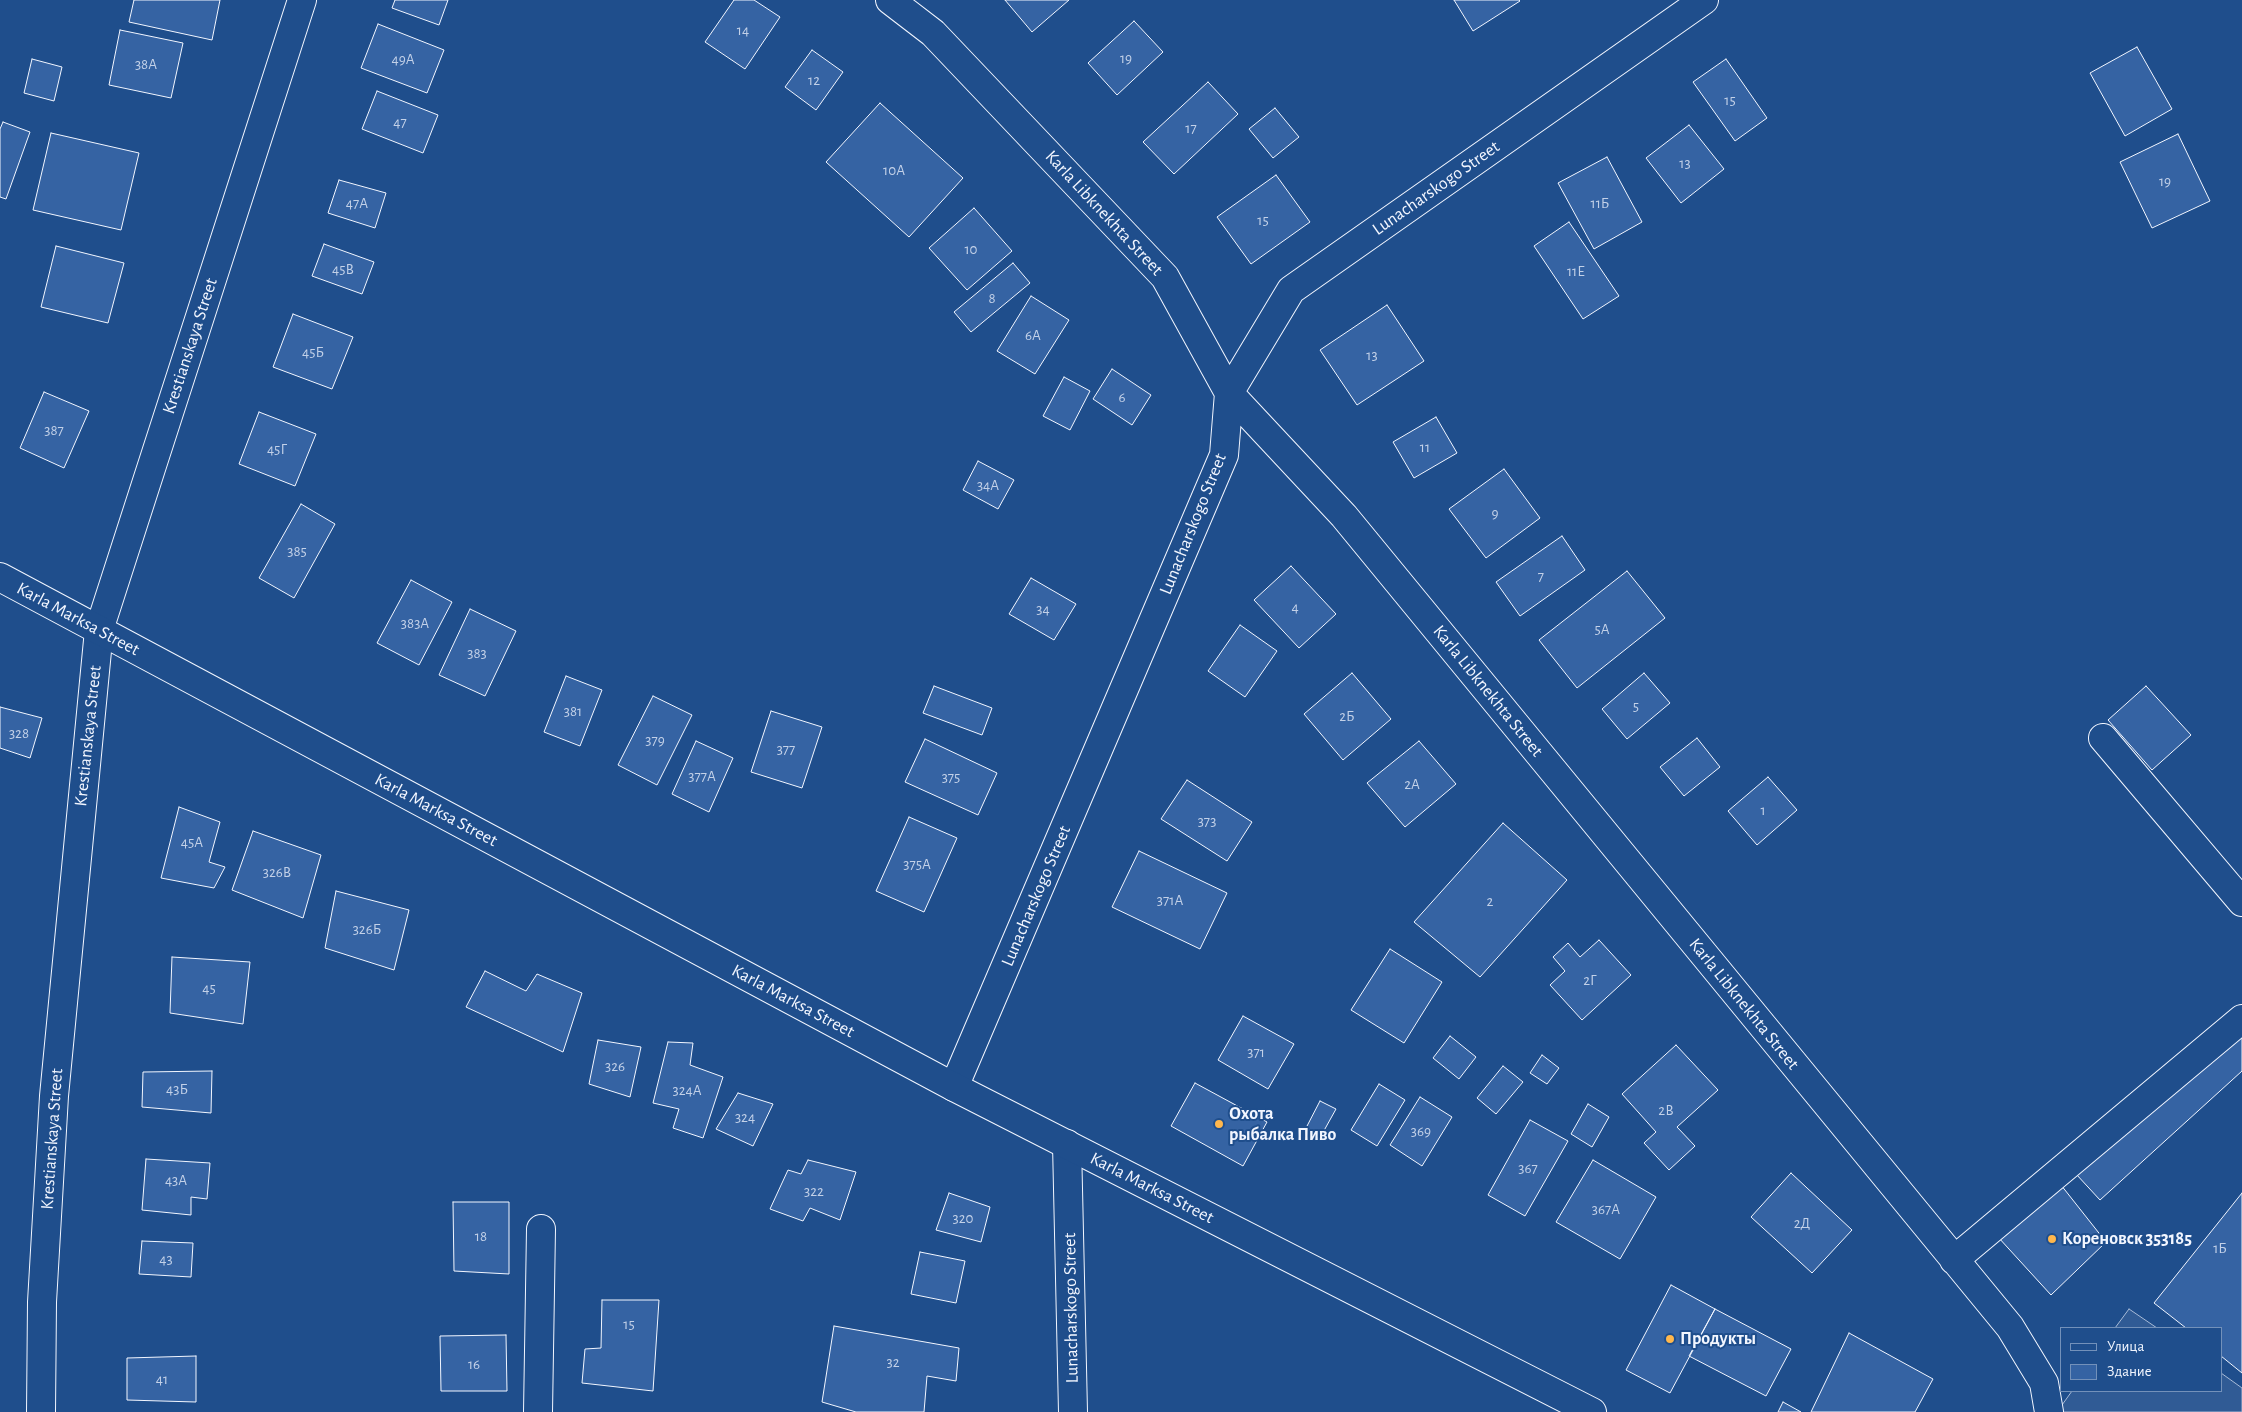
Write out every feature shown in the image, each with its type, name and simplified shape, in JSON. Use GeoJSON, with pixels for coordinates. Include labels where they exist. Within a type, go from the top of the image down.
{"type":"FeatureCollection","features":[{"type":"Feature","properties":{"kind":"street","name":"Krestianskaya Street"},"geometry":{"type":"LineString","coordinates":[[41,1412],[42,1302],[54,1096],[99,630],[302,0]]}},
{"type":"Feature","properties":{"kind":"street","name":"Karla Libknekhta Street"},"geometry":{"type":"LineString","coordinates":[[890,0],[933,34],[1165,276],[1229,393],[1344,516],[2010,1327],[2044,1383],[2049,1412]]}},
{"type":"Feature","properties":{"kind":"street","name":"Lunacharskogo Street"},"geometry":{"type":"LineString","coordinates":[[954,1087],[1224,456],[1229,393],[1291,290],[1704,0]]}},
{"type":"Feature","properties":{"kind":"street","name":"Karla Marksa Street"},"geometry":{"type":"LineString","coordinates":[[0,577],[954,1087],[1592,1412]]}},
{"type":"Feature","properties":{"kind":"street"},"geometry":{"type":"LineString","coordinates":[[2103,738],[2242,902]]}},
{"type":"Feature","properties":{"kind":"street"},"geometry":{"type":"LineString","coordinates":[[1954,1260],[2242,1019]]}},
{"type":"Feature","properties":{"kind":"street","name":"Lunacharskogo Street"},"geometry":{"type":"LineString","coordinates":[[1067,1144],[1073,1412]]}},
{"type":"Feature","properties":{"kind":"street"},"geometry":{"type":"LineString","coordinates":[[538,1412],[541,1229]]}},
{"type":"Feature","properties":{"kind":"shaded area"},"geometry":{"type":"Polygon","coordinates":[[[2129,1309],[2156,1327],[2116,1327],[2129,1309]]]}},
{"type":"Feature","properties":{"kind":"shaded area"},"geometry":{"type":"Polygon","coordinates":[[[2222,1374],[2242,1388],[2242,1412],[2063,1412],[2062,1405],[2071,1392],[2222,1392],[2222,1374]]]}},
{"type":"Feature","properties":{"kind":"building"},"geometry":{"type":"Polygon","coordinates":[[[134,0],[220,0],[212,40],[129,22],[134,0]]]}},
{"type":"Feature","properties":{"kind":"building"},"geometry":{"type":"Polygon","coordinates":[[[395,0],[448,0],[439,25],[392,8],[395,0]]]}},
{"type":"Feature","properties":{"kind":"building"},"geometry":{"type":"Polygon","coordinates":[[[734,0],[754,0],[780,17],[745,69],[705,42],[734,0]]]}},
{"type":"Feature","properties":{"kind":"building"},"geometry":{"type":"Polygon","coordinates":[[[1005,0],[1069,0],[1032,32],[1005,0]]]}},
{"type":"Feature","properties":{"kind":"building"},"geometry":{"type":"Polygon","coordinates":[[[1454,0],[1519,0],[1520,1],[1473,31],[1454,0]]]}},
{"type":"Feature","properties":{"kind":"building"},"geometry":{"type":"Polygon","coordinates":[[[1134,21],[1163,52],[1117,95],[1088,63],[1134,21]]]}},
{"type":"Feature","properties":{"kind":"building"},"geometry":{"type":"Polygon","coordinates":[[[378,24],[444,50],[427,93],[361,68],[378,24]]]}},
{"type":"Feature","properties":{"kind":"building"},"geometry":{"type":"Polygon","coordinates":[[[120,30],[183,43],[171,98],[109,85],[120,30]]]}},
{"type":"Feature","properties":{"kind":"building"},"geometry":{"type":"Polygon","coordinates":[[[2137,47],[2172,109],[2125,136],[2090,73],[2137,47]]]}},
{"type":"Feature","properties":{"kind":"building"},"geometry":{"type":"Polygon","coordinates":[[[812,50],[843,72],[816,110],[785,87],[812,50]]]}},
{"type":"Feature","properties":{"kind":"building"},"geometry":{"type":"Polygon","coordinates":[[[32,59],[62,67],[54,101],[24,93],[32,59]]]}},
{"type":"Feature","properties":{"kind":"building"},"geometry":{"type":"Polygon","coordinates":[[[1726,59],[1767,118],[1735,141],[1693,82],[1726,59]]]}},
{"type":"Feature","properties":{"kind":"building"},"geometry":{"type":"Polygon","coordinates":[[[1208,82],[1238,114],[1174,174],[1143,142],[1208,82]]]}},
{"type":"Feature","properties":{"kind":"building"},"geometry":{"type":"Polygon","coordinates":[[[377,91],[438,115],[423,153],[362,129],[377,91]]]}},
{"type":"Feature","properties":{"kind":"building"},"geometry":{"type":"Polygon","coordinates":[[[880,103],[963,178],[909,237],[826,162],[880,103]]]}},
{"type":"Feature","properties":{"kind":"building"},"geometry":{"type":"Polygon","coordinates":[[[1275,108],[1299,137],[1273,158],[1249,129],[1275,108]]]}},
{"type":"Feature","properties":{"kind":"building"},"geometry":{"type":"Polygon","coordinates":[[[3,122],[30,132],[6,199],[0,197],[0,129],[3,122]]]}},
{"type":"Feature","properties":{"kind":"building"},"geometry":{"type":"Polygon","coordinates":[[[1689,125],[1724,169],[1681,203],[1646,158],[1689,125]]]}},
{"type":"Feature","properties":{"kind":"building"},"geometry":{"type":"Polygon","coordinates":[[[51,133],[139,153],[121,230],[33,210],[51,133]]]}},
{"type":"Feature","properties":{"kind":"building"},"geometry":{"type":"Polygon","coordinates":[[[2178,134],[2210,201],[2152,228],[2120,162],[2178,134]]]}},
{"type":"Feature","properties":{"kind":"building"},"geometry":{"type":"Polygon","coordinates":[[[1607,157],[1642,222],[1594,249],[1558,183],[1607,157]]]}},
{"type":"Feature","properties":{"kind":"building"},"geometry":{"type":"Polygon","coordinates":[[[1276,175],[1310,222],[1251,264],[1217,217],[1276,175]]]}},
{"type":"Feature","properties":{"kind":"building"},"geometry":{"type":"Polygon","coordinates":[[[339,180],[386,193],[375,228],[328,213],[339,180]]]}},
{"type":"Feature","properties":{"kind":"building"},"geometry":{"type":"Polygon","coordinates":[[[974,208],[1012,251],[967,290],[929,248],[974,208]]]}},
{"type":"Feature","properties":{"kind":"building"},"geometry":{"type":"Polygon","coordinates":[[[1569,222],[1619,296],[1583,319],[1534,246],[1569,222]]]}},
{"type":"Feature","properties":{"kind":"building"},"geometry":{"type":"Polygon","coordinates":[[[324,244],[374,262],[362,294],[312,276],[324,244]]]}},
{"type":"Feature","properties":{"kind":"building"},"geometry":{"type":"Polygon","coordinates":[[[56,246],[124,263],[108,323],[41,307],[56,246]]]}},
{"type":"Feature","properties":{"kind":"building"},"geometry":{"type":"Polygon","coordinates":[[[1013,263],[1030,283],[971,332],[954,312],[1013,263]]]}},
{"type":"Feature","properties":{"kind":"building"},"geometry":{"type":"Polygon","coordinates":[[[1031,296],[1069,320],[1035,374],[997,351],[1031,296]]]}},
{"type":"Feature","properties":{"kind":"building"},"geometry":{"type":"Polygon","coordinates":[[[1387,305],[1424,361],[1357,405],[1320,350],[1387,305]]]}},
{"type":"Feature","properties":{"kind":"building"},"geometry":{"type":"Polygon","coordinates":[[[293,314],[353,337],[332,389],[273,367],[293,314]]]}},
{"type":"Feature","properties":{"kind":"building"},"geometry":{"type":"Polygon","coordinates":[[[1112,369],[1151,395],[1132,425],[1093,399],[1112,369]]]}},
{"type":"Feature","properties":{"kind":"building"},"geometry":{"type":"Polygon","coordinates":[[[1064,377],[1090,391],[1070,430],[1043,416],[1064,377]]]}},
{"type":"Feature","properties":{"kind":"building"},"geometry":{"type":"Polygon","coordinates":[[[44,392],[89,411],[64,468],[20,448],[44,392]]]}},
{"type":"Feature","properties":{"kind":"building"},"geometry":{"type":"Polygon","coordinates":[[[259,412],[316,434],[295,486],[239,464],[259,412]]]}},
{"type":"Feature","properties":{"kind":"building"},"geometry":{"type":"Polygon","coordinates":[[[1436,417],[1457,453],[1414,478],[1393,442],[1436,417]]]}},
{"type":"Feature","properties":{"kind":"building"},"geometry":{"type":"Polygon","coordinates":[[[978,461],[1014,480],[998,509],[963,490],[978,461]]]}},
{"type":"Feature","properties":{"kind":"building"},"geometry":{"type":"Polygon","coordinates":[[[1504,469],[1540,518],[1486,558],[1449,509],[1504,469]]]}},
{"type":"Feature","properties":{"kind":"building"},"geometry":{"type":"Polygon","coordinates":[[[301,504],[335,524],[294,598],[259,578],[301,504]]]}},
{"type":"Feature","properties":{"kind":"building"},"geometry":{"type":"Polygon","coordinates":[[[1562,536],[1585,570],[1520,616],[1496,582],[1562,536]]]}},
{"type":"Feature","properties":{"kind":"building"},"geometry":{"type":"Polygon","coordinates":[[[1291,566],[1336,614],[1299,648],[1254,600],[1291,566]]]}},
{"type":"Feature","properties":{"kind":"building"},"geometry":{"type":"Polygon","coordinates":[[[1627,571],[1665,618],[1577,688],[1539,640],[1627,571]]]}},
{"type":"Feature","properties":{"kind":"building"},"geometry":{"type":"Polygon","coordinates":[[[1031,578],[1076,604],[1054,640],[1009,614],[1031,578]]]}},
{"type":"Feature","properties":{"kind":"building"},"geometry":{"type":"Polygon","coordinates":[[[411,580],[452,602],[419,665],[377,643],[411,580]]]}},
{"type":"Feature","properties":{"kind":"building"},"geometry":{"type":"Polygon","coordinates":[[[470,609],[516,631],[485,696],[439,675],[470,609]]]}},
{"type":"Feature","properties":{"kind":"building"},"geometry":{"type":"Polygon","coordinates":[[[1240,625],[1277,651],[1245,697],[1208,671],[1240,625]]]}},
{"type":"Feature","properties":{"kind":"building"},"geometry":{"type":"Polygon","coordinates":[[[1352,673],[1391,719],[1343,760],[1304,714],[1352,673]]]}},
{"type":"Feature","properties":{"kind":"building"},"geometry":{"type":"Polygon","coordinates":[[[1644,673],[1670,703],[1627,739],[1602,709],[1644,673]]]}},
{"type":"Feature","properties":{"kind":"building"},"geometry":{"type":"Polygon","coordinates":[[[566,676],[602,690],[580,746],[544,732],[566,676]]]}},
{"type":"Feature","properties":{"kind":"building"},"geometry":{"type":"Polygon","coordinates":[[[934,686],[992,708],[982,735],[923,713],[934,686]]]}},
{"type":"Feature","properties":{"kind":"building"},"geometry":{"type":"Polygon","coordinates":[[[2146,686],[2191,735],[2152,770],[2108,720],[2146,686]]]}},
{"type":"Feature","properties":{"kind":"building"},"geometry":{"type":"Polygon","coordinates":[[[653,696],[692,715],[657,785],[618,765],[653,696]]]}},
{"type":"Feature","properties":{"kind":"building"},"geometry":{"type":"Polygon","coordinates":[[[0,707],[42,718],[30,758],[0,748],[0,707]]]}},
{"type":"Feature","properties":{"kind":"building"},"geometry":{"type":"Polygon","coordinates":[[[771,711],[822,727],[802,788],[751,772],[771,711]]]}},
{"type":"Feature","properties":{"kind":"building"},"geometry":{"type":"Polygon","coordinates":[[[1697,738],[1720,767],[1684,796],[1660,767],[1697,738]]]}},
{"type":"Feature","properties":{"kind":"building"},"geometry":{"type":"Polygon","coordinates":[[[925,739],[997,773],[978,815],[905,782],[925,739]]]}},
{"type":"Feature","properties":{"kind":"building"},"geometry":{"type":"Polygon","coordinates":[[[696,741],[733,758],[709,812],[672,794],[696,741]]]}},
{"type":"Feature","properties":{"kind":"building"},"geometry":{"type":"Polygon","coordinates":[[[1419,741],[1456,784],[1405,827],[1367,783],[1419,741]]]}},
{"type":"Feature","properties":{"kind":"building"},"geometry":{"type":"Polygon","coordinates":[[[1768,777],[1797,810],[1757,845],[1728,811],[1768,777]]]}},
{"type":"Feature","properties":{"kind":"building"},"geometry":{"type":"Polygon","coordinates":[[[1187,780],[1252,822],[1227,861],[1161,819],[1187,780]]]}},
{"type":"Feature","properties":{"kind":"building"},"geometry":{"type":"Polygon","coordinates":[[[179,807],[220,822],[209,862],[225,867],[214,888],[161,878],[179,807]]]}},
{"type":"Feature","properties":{"kind":"building"},"geometry":{"type":"Polygon","coordinates":[[[909,817],[957,838],[924,912],[876,891],[909,817]]]}},
{"type":"Feature","properties":{"kind":"building"},"geometry":{"type":"Polygon","coordinates":[[[1503,823],[1567,880],[1480,977],[1414,922],[1503,823]]]}},
{"type":"Feature","properties":{"kind":"building"},"geometry":{"type":"Polygon","coordinates":[[[253,831],[321,855],[303,918],[232,890],[253,831]]]}},
{"type":"Feature","properties":{"kind":"building"},"geometry":{"type":"Polygon","coordinates":[[[1139,851],[1227,893],[1200,949],[1112,907],[1139,851]]]}},
{"type":"Feature","properties":{"kind":"building"},"geometry":{"type":"Polygon","coordinates":[[[336,891],[409,910],[394,970],[325,948],[336,891]]]}},
{"type":"Feature","properties":{"kind":"building"},"geometry":{"type":"Polygon","coordinates":[[[1599,940],[1631,975],[1582,1020],[1550,985],[1565,971],[1553,957],[1568,943],[1580,957],[1599,940]]]}},
{"type":"Feature","properties":{"kind":"building"},"geometry":{"type":"Polygon","coordinates":[[[1390,949],[1442,982],[1404,1043],[1351,1010],[1390,949]]]}},
{"type":"Feature","properties":{"kind":"building"},"geometry":{"type":"Polygon","coordinates":[[[172,957],[250,962],[243,1024],[170,1013],[172,957]]]}},
{"type":"Feature","properties":{"kind":"building"},"geometry":{"type":"Polygon","coordinates":[[[485,971],[526,991],[537,974],[582,993],[563,1052],[466,1007],[485,971]]]}},
{"type":"Feature","properties":{"kind":"building"},"geometry":{"type":"Polygon","coordinates":[[[1243,1016],[1294,1044],[1268,1089],[1218,1060],[1243,1016]]]}},
{"type":"Feature","properties":{"kind":"building"},"geometry":{"type":"Polygon","coordinates":[[[2242,1023],[2242,1071],[2100,1200],[2076,1174],[2242,1023]]]}},
{"type":"Feature","properties":{"kind":"building"},"geometry":{"type":"Polygon","coordinates":[[[1450,1036],[1476,1057],[1459,1079],[1433,1058],[1450,1036]]]}},
{"type":"Feature","properties":{"kind":"building"},"geometry":{"type":"Polygon","coordinates":[[[598,1040],[641,1047],[630,1097],[589,1084],[598,1040]]]}},
{"type":"Feature","properties":{"kind":"building"},"geometry":{"type":"Polygon","coordinates":[[[668,1042],[693,1043],[690,1065],[723,1077],[703,1138],[673,1128],[679,1109],[653,1103],[668,1042]]]}},
{"type":"Feature","properties":{"kind":"building"},"geometry":{"type":"Polygon","coordinates":[[[1676,1045],[1718,1090],[1677,1127],[1695,1146],[1669,1170],[1644,1143],[1656,1132],[1622,1094],[1676,1045]]]}},
{"type":"Feature","properties":{"kind":"building"},"geometry":{"type":"Polygon","coordinates":[[[1542,1055],[1559,1068],[1547,1084],[1530,1073],[1542,1055]]]}},
{"type":"Feature","properties":{"kind":"building"},"geometry":{"type":"Polygon","coordinates":[[[1503,1066],[1523,1082],[1496,1114],[1477,1098],[1503,1066]]]}},
{"type":"Feature","properties":{"kind":"building"},"geometry":{"type":"Polygon","coordinates":[[[212,1071],[211,1113],[142,1107],[143,1072],[212,1071]]]}},
{"type":"Feature","properties":{"kind":"building","name":"Охота рыбалка Пиво"},"geometry":{"type":"Polygon","coordinates":[[[1195,1083],[1267,1122],[1243,1166],[1171,1126],[1195,1083]]]}},
{"type":"Feature","properties":{"kind":"building"},"geometry":{"type":"Polygon","coordinates":[[[1379,1084],[1405,1100],[1377,1146],[1351,1130],[1379,1084]]]}},
{"type":"Feature","properties":{"kind":"building"},"geometry":{"type":"Polygon","coordinates":[[[738,1093],[773,1104],[753,1146],[716,1129],[738,1093]]]}},
{"type":"Feature","properties":{"kind":"building"},"geometry":{"type":"Polygon","coordinates":[[[1420,1097],[1452,1117],[1422,1166],[1390,1145],[1420,1097]]]}},
{"type":"Feature","properties":{"kind":"building"},"geometry":{"type":"Polygon","coordinates":[[[1320,1101],[1336,1109],[1321,1136],[1306,1128],[1320,1101]]]}},
{"type":"Feature","properties":{"kind":"building"},"geometry":{"type":"Polygon","coordinates":[[[1588,1104],[1609,1117],[1592,1147],[1571,1134],[1588,1104]]]}},
{"type":"Feature","properties":{"kind":"building"},"geometry":{"type":"Polygon","coordinates":[[[1530,1120],[1568,1141],[1525,1216],[1488,1195],[1530,1120]]]}},
{"type":"Feature","properties":{"kind":"building"},"geometry":{"type":"Polygon","coordinates":[[[146,1159],[210,1163],[207,1199],[191,1197],[191,1215],[142,1210],[146,1159]]]}},
{"type":"Feature","properties":{"kind":"building"},"geometry":{"type":"Polygon","coordinates":[[[808,1160],[856,1172],[840,1220],[810,1208],[803,1221],[770,1209],[788,1170],[801,1174],[808,1160]]]}},
{"type":"Feature","properties":{"kind":"building"},"geometry":{"type":"Polygon","coordinates":[[[1593,1160],[1656,1197],[1620,1259],[1556,1222],[1593,1160]]]}},
{"type":"Feature","properties":{"kind":"building"},"geometry":{"type":"Polygon","coordinates":[[[1791,1173],[1852,1230],[1812,1273],[1751,1217],[1791,1173]]]}},
{"type":"Feature","properties":{"kind":"building","name":"Кореновск 353185"},"geometry":{"type":"Polygon","coordinates":[[[2061,1185],[2106,1242],[2051,1295],[1998,1237],[2061,1185]]]}},
{"type":"Feature","properties":{"kind":"building"},"geometry":{"type":"Polygon","coordinates":[[[949,1193],[990,1207],[981,1242],[936,1230],[949,1193]]]}},
{"type":"Feature","properties":{"kind":"building"},"geometry":{"type":"Polygon","coordinates":[[[2242,1193],[2242,1373],[2222,1357],[2222,1327],[2185,1327],[2154,1303],[2242,1193]]]}},
{"type":"Feature","properties":{"kind":"building"},"geometry":{"type":"Polygon","coordinates":[[[453,1202],[509,1202],[509,1274],[454,1271],[453,1202]]]}},
{"type":"Feature","properties":{"kind":"building"},"geometry":{"type":"Polygon","coordinates":[[[142,1241],[193,1243],[191,1277],[139,1274],[142,1241]]]}},
{"type":"Feature","properties":{"kind":"building"},"geometry":{"type":"Polygon","coordinates":[[[920,1252],[965,1261],[956,1303],[911,1294],[920,1252]]]}},
{"type":"Feature","properties":{"kind":"building","name":"Продукты"},"geometry":{"type":"Polygon","coordinates":[[[1671,1285],[1715,1309],[1670,1393],[1626,1370],[1671,1285]]]}},
{"type":"Feature","properties":{"kind":"building"},"geometry":{"type":"Polygon","coordinates":[[[602,1300],[659,1300],[653,1391],[582,1383],[585,1349],[601,1348],[602,1300]]]}},
{"type":"Feature","properties":{"kind":"building"},"geometry":{"type":"Polygon","coordinates":[[[1715,1309],[1791,1349],[1766,1396],[1689,1356],[1715,1309]]]}},
{"type":"Feature","properties":{"kind":"building"},"geometry":{"type":"Polygon","coordinates":[[[834,1326],[959,1348],[956,1381],[927,1376],[924,1412],[856,1412],[822,1402],[834,1326]]]}},
{"type":"Feature","properties":{"kind":"building"},"geometry":{"type":"Polygon","coordinates":[[[1849,1333],[1933,1379],[1915,1412],[1811,1412],[1849,1333]]]}},
{"type":"Feature","properties":{"kind":"building"},"geometry":{"type":"Polygon","coordinates":[[[506,1335],[507,1391],[441,1391],[440,1336],[506,1335]]]}},
{"type":"Feature","properties":{"kind":"building"},"geometry":{"type":"Polygon","coordinates":[[[196,1356],[196,1402],[127,1400],[127,1358],[196,1356]]]}},
{"type":"Feature","properties":{"kind":"building"},"geometry":{"type":"Polygon","coordinates":[[[1783,1402],[1801,1412],[1778,1412],[1783,1402]]]}},
{"type":"Feature","properties":{"kind":"place","name":"Охота рыбалка Пиво"},"geometry":{"type":"Point","coordinates":[1219,1124]}},
{"type":"Feature","properties":{"kind":"place","name":"Кореновск 353185"},"geometry":{"type":"Point","coordinates":[2052,1239]}},
{"type":"Feature","properties":{"kind":"place","name":"Продукты"},"geometry":{"type":"Point","coordinates":[1670,1339]}}]}
